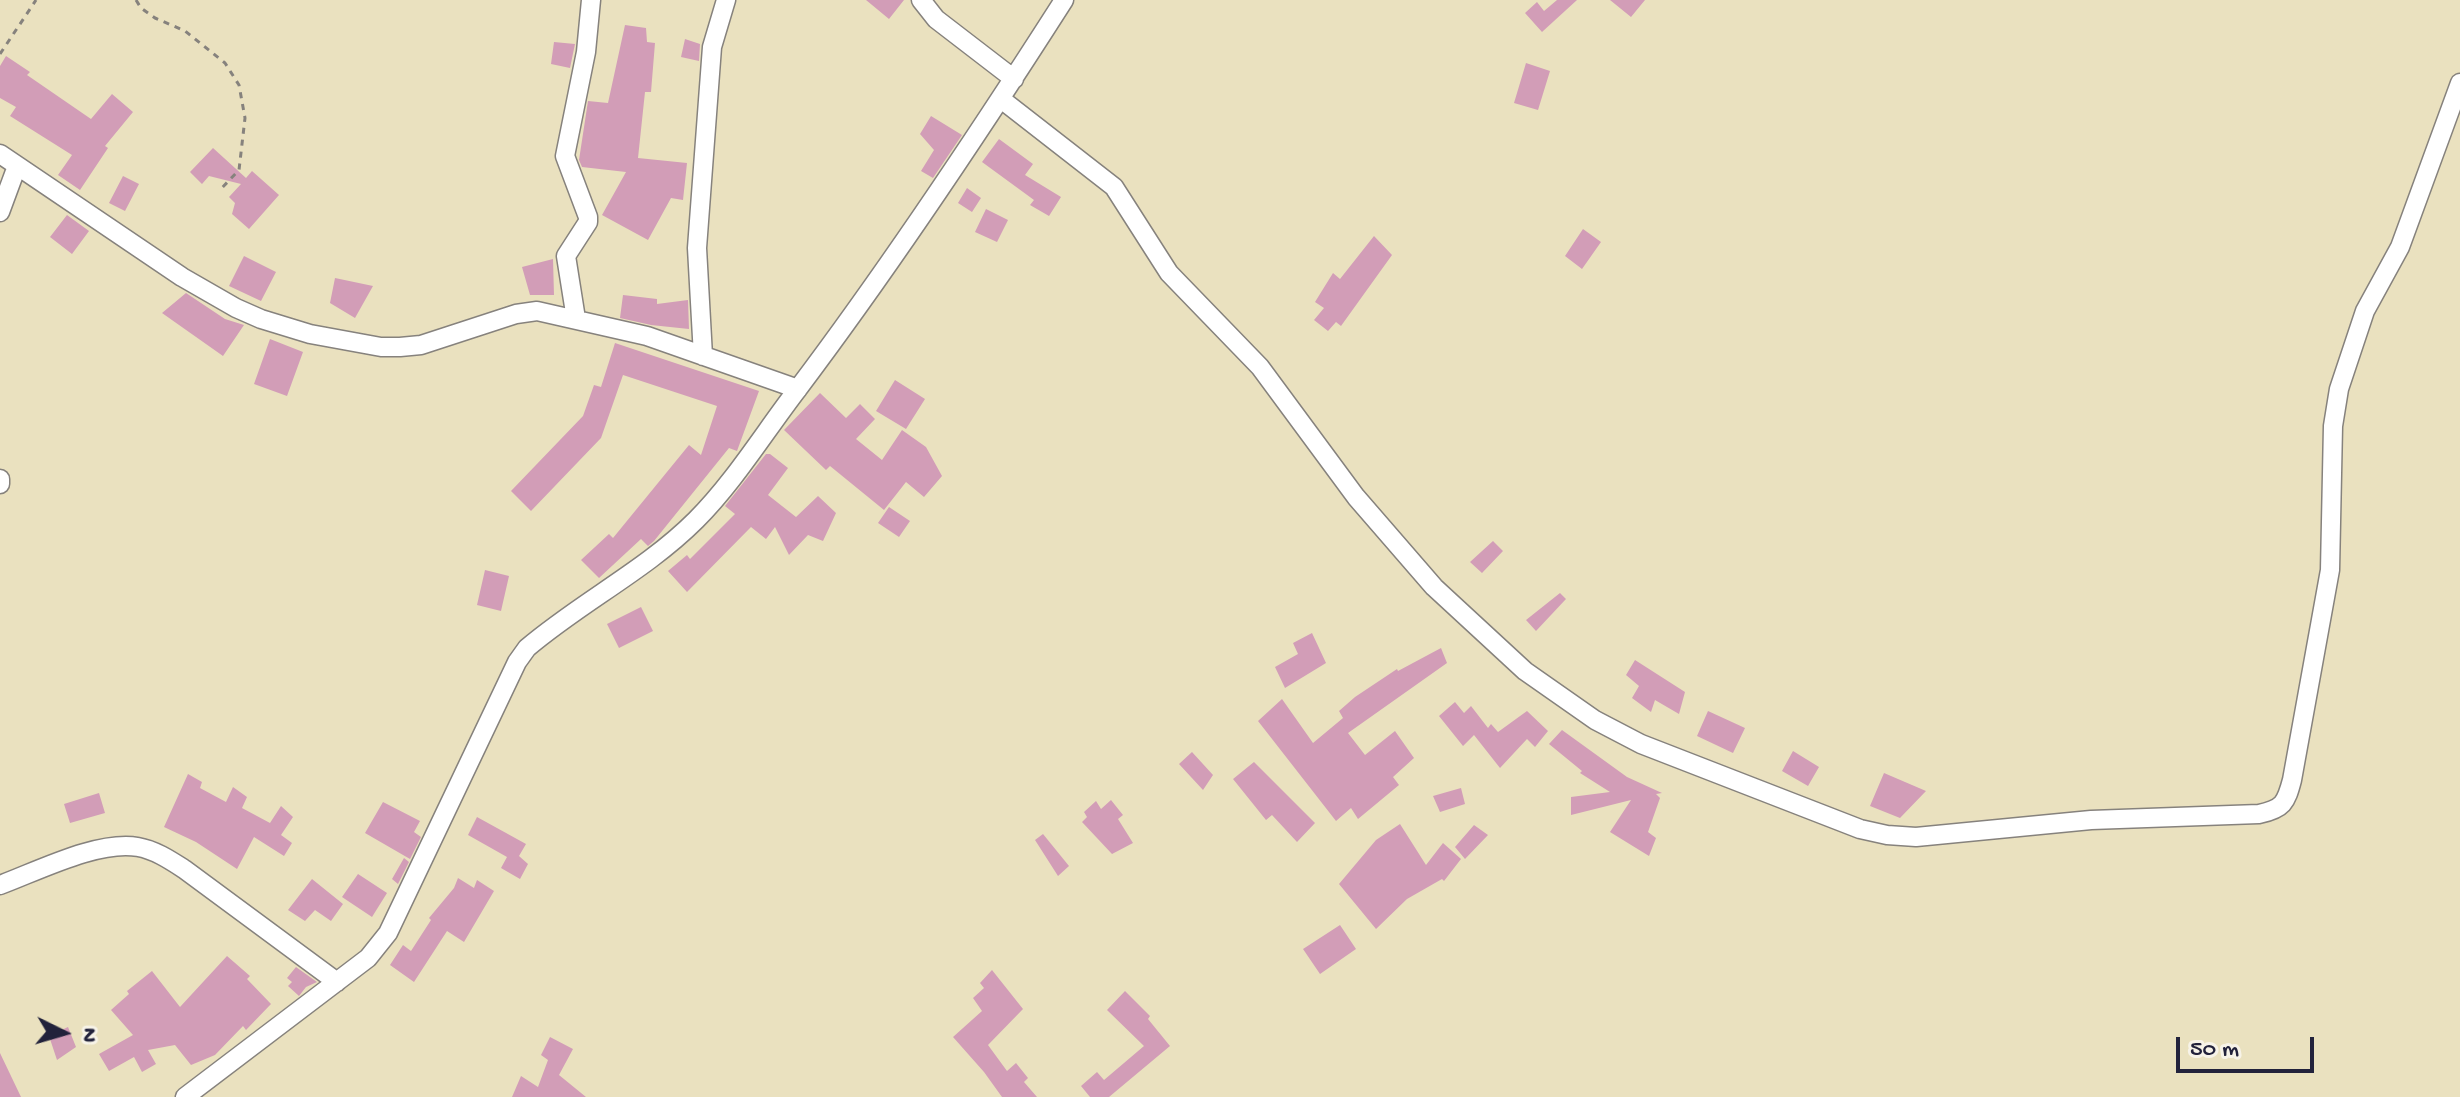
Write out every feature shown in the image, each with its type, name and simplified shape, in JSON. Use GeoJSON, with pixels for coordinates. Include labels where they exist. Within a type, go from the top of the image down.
{"type":"FeatureCollection","features":[{"type":"Feature","properties":{"kind":"street"},"geometry":{"type":"LineString","coordinates":[[576,319],[566,256],[588,222],[587,211],[567,168],[565,156],[586,52],[591,0]]}},
{"type":"Feature","properties":{"kind":"street"},"geometry":{"type":"LineString","coordinates":[[703,356],[698,232],[712,47],[726,0]]}},
{"type":"Feature","properties":{"kind":"street"},"geometry":{"type":"LineString","coordinates":[[921,0],[936,19],[1014,79]]}},
{"type":"Feature","properties":{"kind":"street"},"geometry":{"type":"LineString","coordinates":[[185,1097],[368,958],[388,933],[517,662],[527,648],[679,536],[714,500],[846,326],[1001,99],[1064,0]]}},
{"type":"Feature","properties":{"kind":"street"},"geometry":{"type":"LineString","coordinates":[[1001,99],[1114,187],[1169,273],[1260,367],[1356,497],[1434,587],[1525,671],[1595,720],[1641,744],[1860,829],[1916,837],[2091,820],[2259,814],[2275,811],[2282,806],[2292,780],[2330,570],[2333,426],[2339,389],[2365,311],[2400,247],[2460,83]]}},
{"type":"Feature","properties":{"kind":"street"},"geometry":{"type":"LineString","coordinates":[[0,154],[182,277],[236,308],[310,334],[381,347],[421,345],[527,311],[647,336],[798,389]]}},
{"type":"Feature","properties":{"kind":"street"},"geometry":{"type":"LineString","coordinates":[[0,212],[17,166]]}},
{"type":"Feature","properties":{"kind":"street"},"geometry":{"type":"LineString","coordinates":[[0,885],[94,851],[117,846],[140,847],[184,869],[337,982]]}},
{"type":"Feature","properties":{"kind":"path"},"geometry":{"type":"LineString","coordinates":[[0,54],[36,0]]}},
{"type":"Feature","properties":{"kind":"path"},"geometry":{"type":"LineString","coordinates":[[136,0],[155,18],[185,31],[225,63],[240,88],[245,118],[239,170],[219,191]]}},
{"type":"Feature","properties":{"kind":"building"},"geometry":{"type":"Polygon","coordinates":[[[866,0],[904,0],[889,19],[866,0]]]}},
{"type":"Feature","properties":{"kind":"building"},"geometry":{"type":"Polygon","coordinates":[[[1557,0],[1577,0],[1542,32],[1525,13],[1537,2],[1544,11],[1557,0]]]}},
{"type":"Feature","properties":{"kind":"building"},"geometry":{"type":"Polygon","coordinates":[[[1610,0],[1645,0],[1631,17],[1610,0]]]}},
{"type":"Feature","properties":{"kind":"building"},"geometry":{"type":"Polygon","coordinates":[[[625,25],[646,28],[647,42],[655,43],[651,92],[645,92],[638,158],[687,163],[683,200],[671,198],[648,240],[602,215],[626,172],[582,167],[579,160],[588,101],[608,103],[625,25]]]}},
{"type":"Feature","properties":{"kind":"building"},"geometry":{"type":"Polygon","coordinates":[[[685,39],[700,44],[699,61],[681,57],[685,39]]]}},
{"type":"Feature","properties":{"kind":"building"},"geometry":{"type":"Polygon","coordinates":[[[554,42],[575,44],[570,68],[551,64],[554,42]]]}},
{"type":"Feature","properties":{"kind":"building"},"geometry":{"type":"Polygon","coordinates":[[[6,56],[30,72],[27,75],[91,119],[112,94],[133,112],[105,146],[108,148],[80,190],[58,175],[72,155],[10,116],[16,107],[0,98],[0,66],[6,56]]]}},
{"type":"Feature","properties":{"kind":"building"},"geometry":{"type":"Polygon","coordinates":[[[1526,63],[1550,71],[1538,110],[1514,103],[1526,63]]]}},
{"type":"Feature","properties":{"kind":"building"},"geometry":{"type":"Polygon","coordinates":[[[931,116],[962,135],[933,178],[921,171],[934,150],[920,134],[931,116]]]}},
{"type":"Feature","properties":{"kind":"building"},"geometry":{"type":"Polygon","coordinates":[[[999,139],[1033,164],[1025,175],[1061,197],[1049,216],[1030,205],[1034,200],[982,162],[999,139]]]}},
{"type":"Feature","properties":{"kind":"building"},"geometry":{"type":"Polygon","coordinates":[[[213,148],[246,178],[252,171],[279,195],[249,229],[232,214],[235,203],[229,197],[241,184],[209,176],[202,184],[190,172],[213,148]]]}},
{"type":"Feature","properties":{"kind":"building"},"geometry":{"type":"Polygon","coordinates":[[[123,176],[139,184],[125,211],[109,203],[123,176]]]}},
{"type":"Feature","properties":{"kind":"building"},"geometry":{"type":"Polygon","coordinates":[[[967,188],[981,198],[972,212],[958,203],[967,188]]]}},
{"type":"Feature","properties":{"kind":"building"},"geometry":{"type":"Polygon","coordinates":[[[986,209],[1008,220],[997,242],[975,232],[986,209]]]}},
{"type":"Feature","properties":{"kind":"building"},"geometry":{"type":"Polygon","coordinates":[[[67,215],[89,231],[72,254],[50,237],[67,215]]]}},
{"type":"Feature","properties":{"kind":"building"},"geometry":{"type":"Polygon","coordinates":[[[1583,229],[1601,242],[1582,269],[1565,256],[1583,229]]]}},
{"type":"Feature","properties":{"kind":"building"},"geometry":{"type":"Polygon","coordinates":[[[1374,236],[1392,255],[1341,326],[1336,322],[1328,331],[1314,320],[1324,308],[1315,302],[1333,273],[1340,279],[1374,236]]]}},
{"type":"Feature","properties":{"kind":"building"},"geometry":{"type":"Polygon","coordinates":[[[244,256],[276,272],[261,301],[229,286],[244,256]]]}},
{"type":"Feature","properties":{"kind":"building"},"geometry":{"type":"Polygon","coordinates":[[[553,259],[554,295],[530,295],[522,267],[553,259]]]}},
{"type":"Feature","properties":{"kind":"building"},"geometry":{"type":"Polygon","coordinates":[[[335,278],[373,286],[355,318],[330,303],[335,278]]]}},
{"type":"Feature","properties":{"kind":"building"},"geometry":{"type":"Polygon","coordinates":[[[186,293],[225,319],[244,325],[223,356],[162,313],[186,293]]]}},
{"type":"Feature","properties":{"kind":"building"},"geometry":{"type":"Polygon","coordinates":[[[623,295],[657,299],[657,304],[688,300],[689,329],[620,318],[623,295]]]}},
{"type":"Feature","properties":{"kind":"building"},"geometry":{"type":"Polygon","coordinates":[[[270,339],[303,352],[287,396],[254,384],[270,339]]]}},
{"type":"Feature","properties":{"kind":"building"},"geometry":{"type":"Polygon","coordinates":[[[615,343],[759,391],[737,451],[729,448],[654,541],[648,546],[641,539],[599,578],[581,560],[609,534],[613,538],[689,445],[701,455],[717,406],[623,375],[601,438],[531,511],[511,491],[583,416],[594,385],[601,387],[615,343]]]}},
{"type":"Feature","properties":{"kind":"building"},"geometry":{"type":"Polygon","coordinates":[[[895,380],[925,399],[906,429],[876,411],[895,380]]]}},
{"type":"Feature","properties":{"kind":"building"},"geometry":{"type":"Polygon","coordinates":[[[820,393],[846,418],[860,404],[875,419],[856,439],[882,460],[902,430],[926,447],[942,476],[924,497],[906,482],[884,510],[830,466],[826,470],[784,430],[820,393]]]}},
{"type":"Feature","properties":{"kind":"building"},"geometry":{"type":"Polygon","coordinates":[[[766,454],[788,468],[768,495],[796,517],[818,496],[836,513],[823,541],[808,535],[789,555],[775,527],[766,539],[751,527],[687,592],[668,571],[687,555],[690,559],[735,514],[725,506],[766,454]]]}},
{"type":"Feature","properties":{"kind":"building"},"geometry":{"type":"Polygon","coordinates":[[[889,507],[910,521],[899,537],[878,523],[889,507]]]}},
{"type":"Feature","properties":{"kind":"building"},"geometry":{"type":"Polygon","coordinates":[[[1493,541],[1503,551],[1482,573],[1470,562],[1493,541]]]}},
{"type":"Feature","properties":{"kind":"building"},"geometry":{"type":"Polygon","coordinates":[[[485,570],[509,576],[501,611],[477,605],[485,570]]]}},
{"type":"Feature","properties":{"kind":"building"},"geometry":{"type":"Polygon","coordinates":[[[1560,593],[1566,599],[1536,631],[1526,620],[1560,593]]]}},
{"type":"Feature","properties":{"kind":"building"},"geometry":{"type":"Polygon","coordinates":[[[641,607],[653,631],[619,648],[607,624],[641,607]]]}},
{"type":"Feature","properties":{"kind":"building"},"geometry":{"type":"Polygon","coordinates":[[[1312,633],[1326,663],[1285,688],[1275,667],[1298,654],[1293,643],[1312,633]]]}},
{"type":"Feature","properties":{"kind":"building"},"geometry":{"type":"Polygon","coordinates":[[[1441,648],[1447,663],[1348,733],[1365,755],[1395,731],[1414,758],[1393,777],[1399,785],[1358,819],[1351,808],[1336,821],[1258,721],[1282,699],[1313,743],[1343,718],[1339,711],[1355,697],[1397,669],[1441,648]]]}},
{"type":"Feature","properties":{"kind":"building"},"geometry":{"type":"Polygon","coordinates":[[[1635,660],[1685,692],[1679,714],[1655,700],[1651,712],[1632,698],[1639,686],[1626,675],[1635,660]]]}},
{"type":"Feature","properties":{"kind":"building"},"geometry":{"type":"Polygon","coordinates":[[[1455,702],[1464,713],[1471,706],[1488,728],[1491,724],[1498,732],[1527,711],[1548,731],[1535,747],[1527,739],[1500,768],[1474,735],[1463,746],[1439,716],[1455,702]]]}},
{"type":"Feature","properties":{"kind":"building"},"geometry":{"type":"Polygon","coordinates":[[[1708,711],[1745,728],[1733,753],[1697,736],[1708,711]]]}},
{"type":"Feature","properties":{"kind":"building"},"geometry":{"type":"Polygon","coordinates":[[[1562,730],[1627,777],[1662,793],[1656,794],[1660,798],[1648,832],[1656,838],[1649,856],[1610,832],[1631,800],[1571,815],[1571,797],[1610,792],[1580,773],[1582,771],[1549,744],[1562,730]]]}},
{"type":"Feature","properties":{"kind":"building"},"geometry":{"type":"Polygon","coordinates":[[[1793,751],[1819,767],[1808,786],[1782,771],[1793,751]]]}},
{"type":"Feature","properties":{"kind":"building"},"geometry":{"type":"Polygon","coordinates":[[[1192,752],[1213,775],[1203,790],[1179,764],[1192,752]]]}},
{"type":"Feature","properties":{"kind":"building"},"geometry":{"type":"Polygon","coordinates":[[[1254,762],[1315,823],[1297,842],[1272,815],[1266,820],[1233,779],[1254,762]]]}},
{"type":"Feature","properties":{"kind":"building"},"geometry":{"type":"Polygon","coordinates":[[[1884,773],[1926,791],[1900,818],[1870,806],[1884,773]]]}},
{"type":"Feature","properties":{"kind":"building"},"geometry":{"type":"Polygon","coordinates":[[[188,774],[202,782],[200,788],[226,802],[233,787],[247,797],[242,808],[270,823],[281,806],[293,817],[281,835],[292,843],[284,856],[254,837],[237,869],[196,842],[164,827],[188,774]]]}},
{"type":"Feature","properties":{"kind":"building"},"geometry":{"type":"Polygon","coordinates":[[[1461,788],[1465,804],[1440,812],[1433,796],[1461,788]]]}},
{"type":"Feature","properties":{"kind":"building"},"geometry":{"type":"Polygon","coordinates":[[[99,793],[105,813],[70,823],[64,804],[99,793]]]}},
{"type":"Feature","properties":{"kind":"building"},"geometry":{"type":"Polygon","coordinates":[[[1111,800],[1123,815],[1118,819],[1133,843],[1112,854],[1082,822],[1087,817],[1084,812],[1096,801],[1101,809],[1111,800]]]}},
{"type":"Feature","properties":{"kind":"building"},"geometry":{"type":"Polygon","coordinates":[[[383,802],[420,821],[414,832],[421,837],[410,859],[365,833],[383,802]]]}},
{"type":"Feature","properties":{"kind":"building"},"geometry":{"type":"Polygon","coordinates":[[[477,817],[526,844],[519,856],[528,864],[520,879],[501,868],[507,857],[468,835],[477,817]]]}},
{"type":"Feature","properties":{"kind":"building"},"geometry":{"type":"Polygon","coordinates":[[[1400,824],[1426,865],[1443,843],[1461,859],[1444,881],[1442,879],[1407,899],[1376,929],[1339,884],[1376,840],[1400,824]]]}},
{"type":"Feature","properties":{"kind":"building"},"geometry":{"type":"Polygon","coordinates":[[[1474,825],[1488,835],[1465,859],[1455,847],[1474,825]]]}},
{"type":"Feature","properties":{"kind":"building"},"geometry":{"type":"Polygon","coordinates":[[[1043,834],[1069,866],[1058,876],[1035,840],[1043,834]]]}},
{"type":"Feature","properties":{"kind":"building"},"geometry":{"type":"Polygon","coordinates":[[[404,858],[409,862],[398,884],[392,879],[404,858]]]}},
{"type":"Feature","properties":{"kind":"building"},"geometry":{"type":"Polygon","coordinates":[[[358,874],[387,893],[372,917],[342,897],[358,874]]]}},
{"type":"Feature","properties":{"kind":"building"},"geometry":{"type":"Polygon","coordinates":[[[458,878],[474,888],[477,880],[494,891],[464,942],[447,931],[414,982],[390,965],[403,945],[411,951],[431,920],[429,918],[454,888],[458,878]]]}},
{"type":"Feature","properties":{"kind":"building"},"geometry":{"type":"Polygon","coordinates":[[[312,879],[343,904],[331,921],[315,910],[305,921],[288,910],[312,879]]]}},
{"type":"Feature","properties":{"kind":"building"},"geometry":{"type":"Polygon","coordinates":[[[1340,925],[1356,949],[1320,974],[1303,949],[1340,925]]]}},
{"type":"Feature","properties":{"kind":"building"},"geometry":{"type":"Polygon","coordinates":[[[227,956],[250,976],[247,979],[271,1004],[246,1030],[243,1026],[215,1055],[191,1065],[175,1045],[148,1050],[156,1064],[142,1072],[134,1057],[109,1071],[99,1054],[133,1035],[111,1010],[129,994],[127,991],[152,971],[180,1007],[227,956]]]}},
{"type":"Feature","properties":{"kind":"building"},"geometry":{"type":"Polygon","coordinates":[[[296,967],[317,982],[306,987],[299,996],[288,986],[292,982],[287,978],[296,967]]]}},
{"type":"Feature","properties":{"kind":"building"},"geometry":{"type":"Polygon","coordinates":[[[992,970],[1023,1009],[988,1045],[1007,1071],[1016,1063],[1028,1078],[1024,1082],[1037,1097],[1002,1097],[953,1037],[982,1011],[973,998],[984,988],[980,983],[992,970]]]}},
{"type":"Feature","properties":{"kind":"building"},"geometry":{"type":"Polygon","coordinates":[[[1125,991],[1150,1016],[1148,1019],[1170,1046],[1109,1097],[1090,1097],[1081,1086],[1097,1072],[1104,1080],[1144,1046],[1107,1010],[1125,991]]]}},
{"type":"Feature","properties":{"kind":"building"},"geometry":{"type":"Polygon","coordinates":[[[68,1027],[76,1047],[57,1060],[49,1036],[68,1027]]]}},
{"type":"Feature","properties":{"kind":"building"},"geometry":{"type":"Polygon","coordinates":[[[550,1037],[573,1049],[559,1075],[586,1097],[512,1097],[521,1076],[538,1087],[548,1060],[541,1055],[550,1037]]]}},
{"type":"Feature","properties":{"kind":"building"},"geometry":{"type":"Polygon","coordinates":[[[0,1053],[21,1097],[0,1097],[0,1053]]]}}]}
